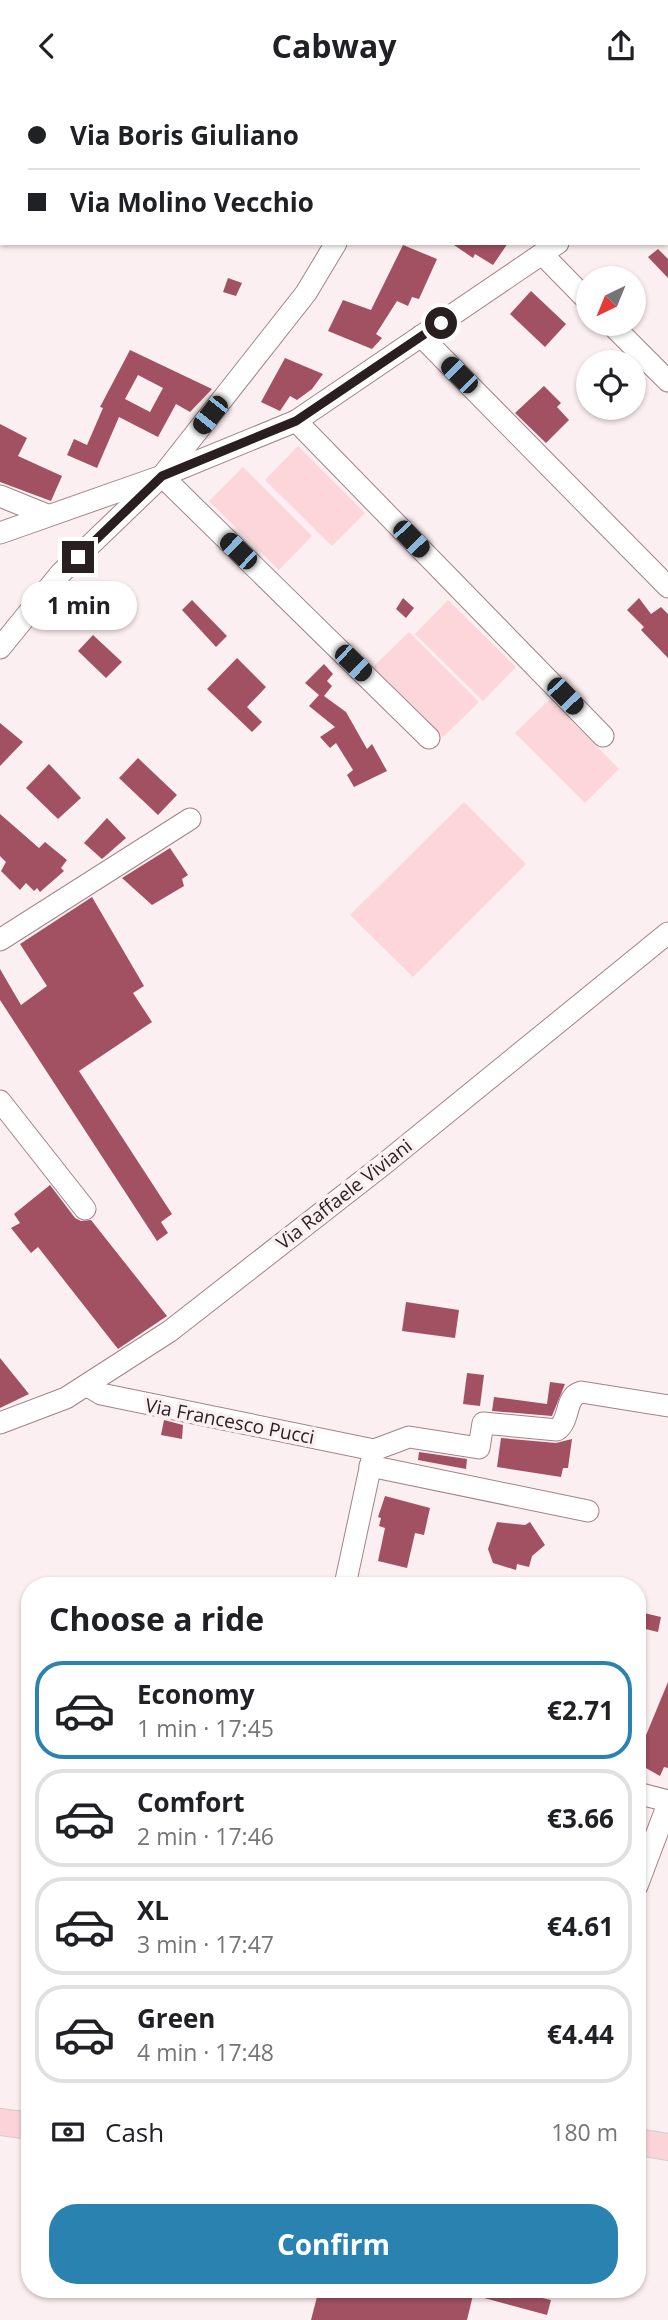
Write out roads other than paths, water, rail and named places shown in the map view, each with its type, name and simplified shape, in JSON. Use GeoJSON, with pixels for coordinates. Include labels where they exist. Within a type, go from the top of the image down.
{"type":"FeatureCollection","features":[{"type":"Feature","properties":{"kind":"main road"},"geometry":{"type":"LineString","coordinates":[[0,2122],[21,2125]]}},
{"type":"Feature","properties":{"kind":"main road"},"geometry":{"type":"LineString","coordinates":[[646,2143],[667,2145]]}},
{"type":"Feature","properties":{"kind":"street"},"geometry":{"type":"LineString","coordinates":[[0,648],[61,573],[162,476],[306,293],[335,245]]}},
{"type":"Feature","properties":{"kind":"street"},"geometry":{"type":"LineString","coordinates":[[0,533],[162,476],[296,421],[550,249],[576,285]]}},
{"type":"Feature","properties":{"kind":"street"},"geometry":{"type":"LineString","coordinates":[[421,336],[668,587]]}},
{"type":"Feature","properties":{"kind":"street"},"geometry":{"type":"LineString","coordinates":[[623,336],[668,381]]}},
{"type":"Feature","properties":{"kind":"street"},"geometry":{"type":"LineString","coordinates":[[296,421],[603,736]]}},
{"type":"Feature","properties":{"kind":"street"},"geometry":{"type":"LineString","coordinates":[[162,476],[429,738]]}},
{"type":"Feature","properties":{"kind":"street"},"geometry":{"type":"LineString","coordinates":[[0,496],[47,515]]}},
{"type":"Feature","properties":{"kind":"street"},"geometry":{"type":"LineString","coordinates":[[0,940],[190,819]]}},
{"type":"Feature","properties":{"kind":"street","name":"Via Raffaele Viviani"},"geometry":{"type":"LineString","coordinates":[[0,1423],[66,1398],[170,1331],[363,1180],[668,933]]}},
{"type":"Feature","properties":{"kind":"street"},"geometry":{"type":"LineString","coordinates":[[0,1101],[85,1209]]}},
{"type":"Feature","properties":{"kind":"street","name":"Via Francesco Pucci"},"geometry":{"type":"LineString","coordinates":[[88,1386],[101,1394],[588,1511]]}},
{"type":"Feature","properties":{"kind":"street"},"geometry":{"type":"LineString","coordinates":[[347,1577],[372,1458],[409,1437],[479,1448],[484,1423],[557,1430],[563,1426],[570,1401],[581,1392],[668,1406]]}},
{"type":"Feature","properties":{"kind":"street"},"geometry":{"type":"LineString","coordinates":[[646,1796],[668,1803],[646,1862]]}}]}
